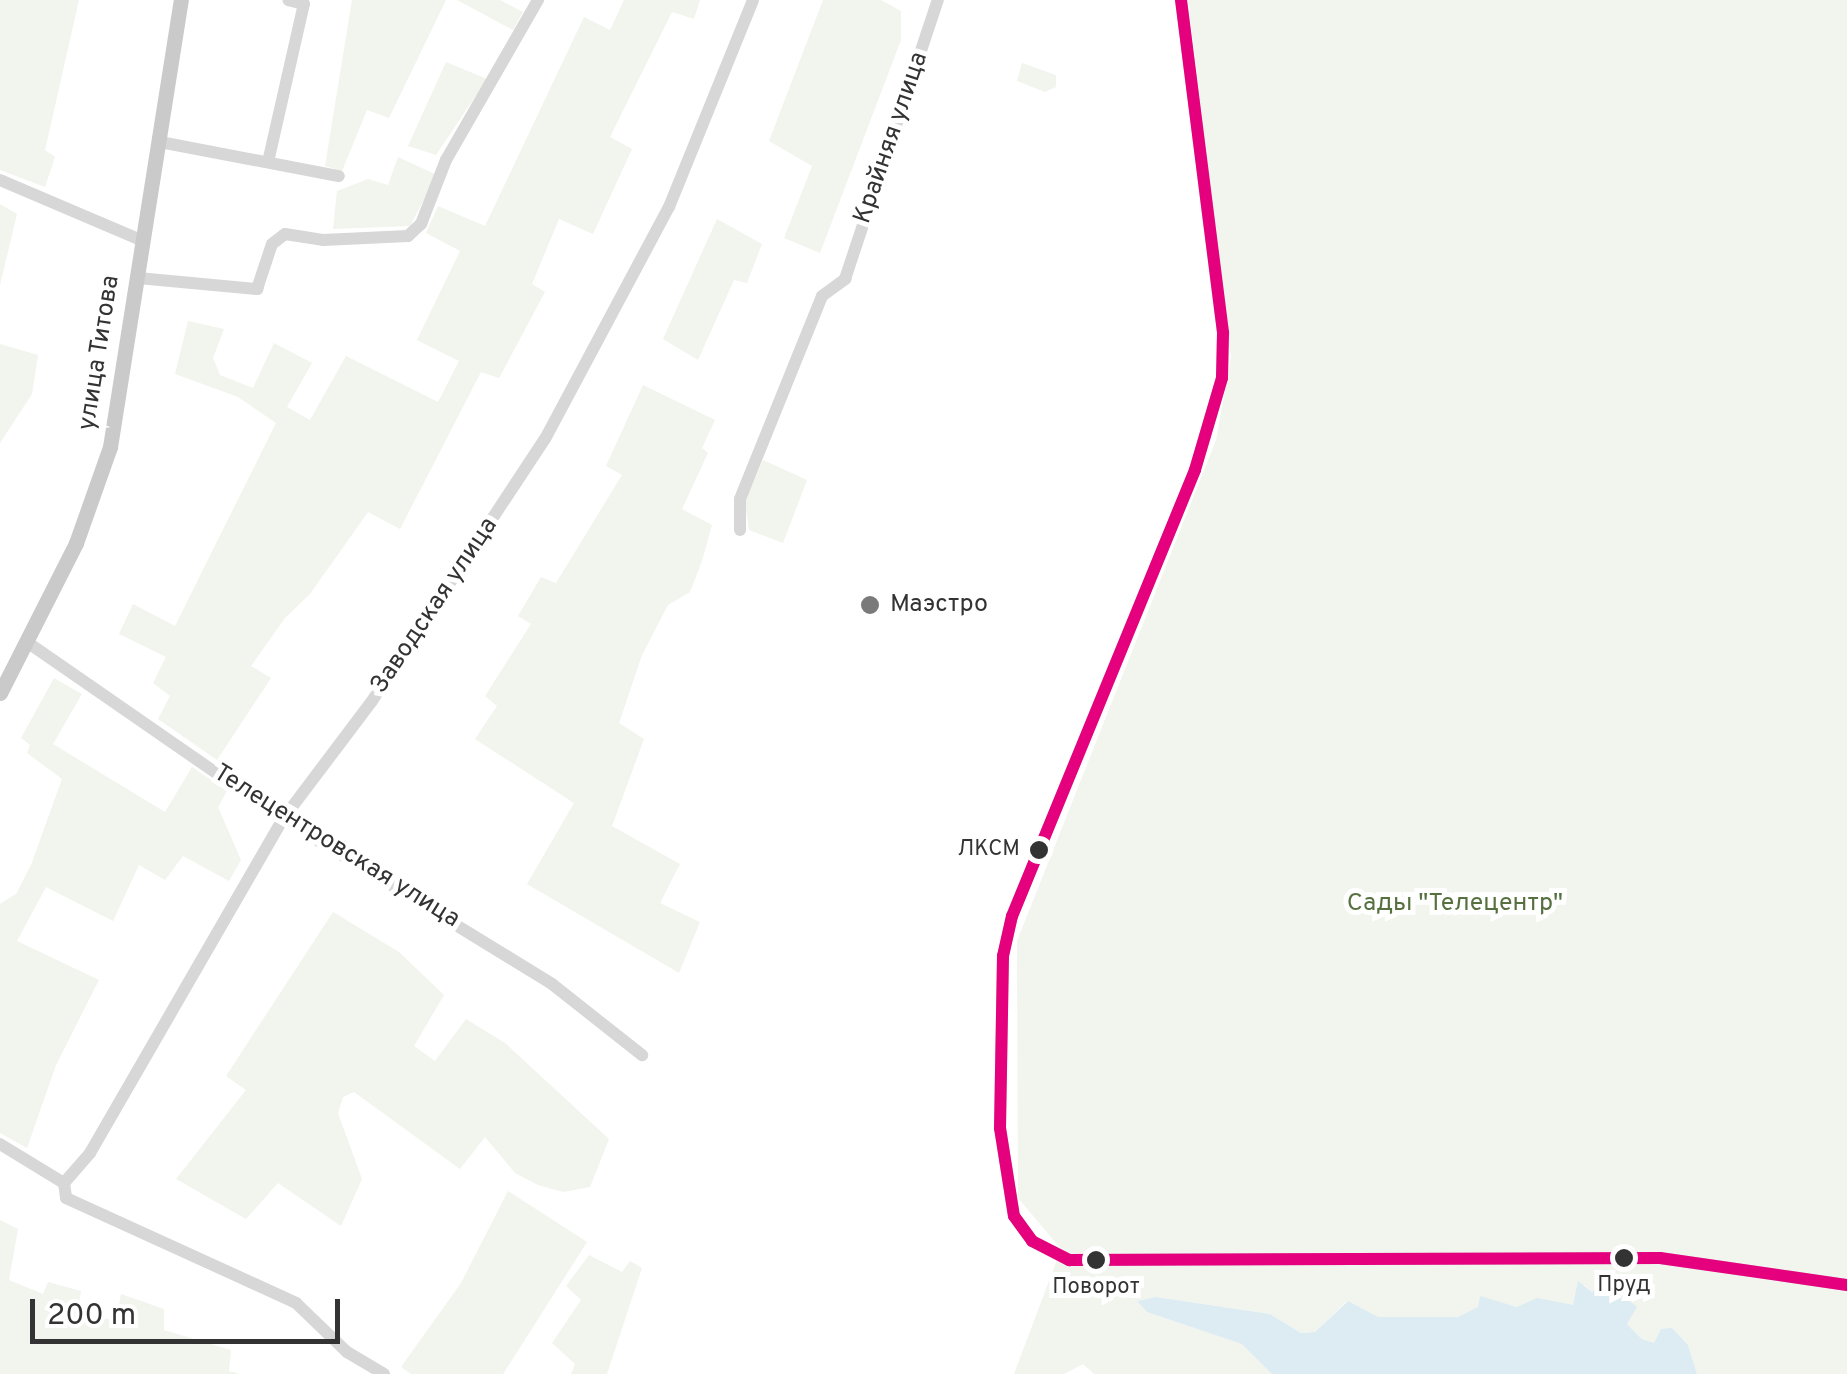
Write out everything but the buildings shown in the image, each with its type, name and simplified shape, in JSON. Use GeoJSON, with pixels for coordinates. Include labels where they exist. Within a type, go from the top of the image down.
{"type":"FeatureCollection","features":[{"type":"Feature","properties":{"kind":"main road","name":"улица Титова"},"geometry":{"type":"LineString","coordinates":[[0,693],[91,508],[110,447],[181,0]]}},
{"type":"Feature","properties":{"kind":"street"},"geometry":{"type":"LineString","coordinates":[[268,162],[304,4],[288,0]]}},
{"type":"Feature","properties":{"kind":"street"},"geometry":{"type":"LineString","coordinates":[[138,278],[257,289],[272,244],[286,234],[323,240],[408,236],[421,224],[446,160],[538,0]]}},
{"type":"Feature","properties":{"kind":"street","name":"Заводская улица"},"geometry":{"type":"LineString","coordinates":[[64,1183],[90,1153],[283,818],[372,701],[545,439],[669,208],[753,0]]}},
{"type":"Feature","properties":{"kind":"street","name":"Крайняя улица"},"geometry":{"type":"LineString","coordinates":[[740,530],[740,500],[822,296],[846,276],[938,0]]}},
{"type":"Feature","properties":{"kind":"street"},"geometry":{"type":"LineString","coordinates":[[1180,0],[1223,333],[1218,400],[1012,916],[1003,956],[1000,1128],[1009,1201],[1023,1232],[1048,1254],[1101,1260],[1288,1254],[1660,1258],[1847,1285]]}},
{"type":"Feature","properties":{"kind":"street"},"geometry":{"type":"LineString","coordinates":[[160,142],[339,176]]}},
{"type":"Feature","properties":{"kind":"street"},"geometry":{"type":"LineString","coordinates":[[0,180],[143,242]]}},
{"type":"Feature","properties":{"kind":"street","name":"Телецентровская улица"},"geometry":{"type":"LineString","coordinates":[[27,642],[283,818],[496,948],[642,1055]]}},
{"type":"Feature","properties":{"kind":"street"},"geometry":{"type":"LineString","coordinates":[[0,1144],[64,1183],[66,1198],[130,1231],[206,1257],[296,1302],[347,1352],[384,1374]]}},
{"type":"Feature","properties":{"kind":"green space"},"geometry":{"type":"Polygon","coordinates":[[[0,0],[79,0],[45,150],[55,157],[45,187],[0,170],[0,0]]]}},
{"type":"Feature","properties":{"kind":"green space"},"geometry":{"type":"Polygon","coordinates":[[[352,0],[446,0],[389,118],[367,110],[342,171],[325,166],[352,0]]]}},
{"type":"Feature","properties":{"kind":"green space"},"geometry":{"type":"Polygon","coordinates":[[[457,0],[500,0],[523,12],[513,30],[457,0]]]}},
{"type":"Feature","properties":{"kind":"green space"},"geometry":{"type":"Polygon","coordinates":[[[624,0],[700,0],[694,19],[672,12],[610,137],[632,149],[593,234],[559,219],[532,284],[545,292],[499,378],[481,372],[400,529],[368,512],[310,594],[285,618],[251,666],[271,678],[217,760],[158,719],[170,696],[153,683],[166,657],[119,634],[133,604],[175,626],[276,423],[238,397],[175,374],[188,321],[224,329],[213,358],[220,375],[253,388],[274,343],[312,363],[287,407],[310,420],[346,356],[438,402],[459,361],[417,340],[460,251],[426,233],[438,206],[485,226],[584,17],[610,30],[624,0]]]}},
{"type":"Feature","properties":{"kind":"green space"},"geometry":{"type":"Polygon","coordinates":[[[823,0],[881,0],[901,11],[901,40],[820,253],[784,238],[812,166],[769,141],[823,0]]]}},
{"type":"Feature","properties":{"kind":"green space","name":"Сады \"Телецентр\""},"geometry":{"type":"Polygon","coordinates":[[[1188,0],[1847,0],[1847,1374],[1697,1374],[1688,1345],[1672,1328],[1654,1343],[1642,1339],[1627,1324],[1636,1307],[1604,1281],[1592,1292],[1584,1285],[1574,1305],[1517,1307],[1480,1297],[1478,1307],[1459,1317],[1377,1317],[1347,1301],[1315,1332],[1301,1333],[1270,1314],[1156,1297],[1137,1301],[1147,1312],[1243,1344],[1272,1374],[1094,1374],[1083,1364],[1064,1374],[1014,1374],[1061,1249],[1018,1198],[1017,941],[1216,440],[1231,357],[1188,0]]]}},
{"type":"Feature","properties":{"kind":"green space"},"geometry":{"type":"Polygon","coordinates":[[[446,62],[487,79],[436,155],[408,146],[446,62]]]}},
{"type":"Feature","properties":{"kind":"green space"},"geometry":{"type":"Polygon","coordinates":[[[1022,63],[1056,75],[1056,87],[1045,92],[1017,81],[1022,63]]]}},
{"type":"Feature","properties":{"kind":"green space"},"geometry":{"type":"Polygon","coordinates":[[[398,157],[437,175],[410,226],[333,229],[337,191],[368,179],[388,185],[398,157]]]}},
{"type":"Feature","properties":{"kind":"green space"},"geometry":{"type":"Polygon","coordinates":[[[0,204],[17,214],[0,285],[0,204]]]}},
{"type":"Feature","properties":{"kind":"green space"},"geometry":{"type":"Polygon","coordinates":[[[717,219],[762,244],[747,283],[734,280],[698,360],[663,339],[717,219]]]}},
{"type":"Feature","properties":{"kind":"green space"},"geometry":{"type":"Polygon","coordinates":[[[0,344],[38,355],[32,394],[0,443],[0,344]]]}},
{"type":"Feature","properties":{"kind":"green space"},"geometry":{"type":"Polygon","coordinates":[[[643,385],[715,420],[702,448],[708,453],[682,509],[712,525],[690,592],[668,605],[642,655],[619,723],[644,739],[612,826],[680,864],[660,903],[700,922],[679,973],[527,884],[574,803],[475,739],[497,706],[485,696],[531,624],[518,616],[541,577],[556,583],[622,475],[606,466],[643,385]]]}},
{"type":"Feature","properties":{"kind":"green space"},"geometry":{"type":"Polygon","coordinates":[[[763,460],[807,480],[783,543],[749,530],[745,501],[763,460]]]}},
{"type":"Feature","properties":{"kind":"green space"},"geometry":{"type":"Polygon","coordinates":[[[54,678],[82,694],[53,744],[165,812],[192,767],[227,791],[218,807],[241,860],[229,881],[183,856],[165,880],[139,865],[113,921],[46,887],[17,941],[99,980],[56,1065],[27,1148],[0,1133],[0,904],[16,894],[31,865],[62,779],[27,753],[30,745],[21,738],[54,678]]]}},
{"type":"Feature","properties":{"kind":"green space"},"geometry":{"type":"Polygon","coordinates":[[[333,912],[399,952],[444,995],[414,1046],[435,1061],[466,1019],[505,1043],[609,1139],[590,1187],[563,1192],[538,1185],[515,1173],[485,1137],[460,1169],[354,1092],[343,1097],[338,1113],[362,1179],[341,1226],[278,1183],[246,1219],[176,1179],[246,1090],[226,1076],[333,912]]]}},
{"type":"Feature","properties":{"kind":"green space"},"geometry":{"type":"Polygon","coordinates":[[[508,1191],[587,1242],[503,1374],[411,1374],[401,1367],[461,1283],[508,1191]]]}},
{"type":"Feature","properties":{"kind":"green space"},"geometry":{"type":"Polygon","coordinates":[[[0,1220],[18,1229],[9,1280],[43,1294],[48,1282],[81,1291],[78,1312],[116,1321],[121,1294],[164,1309],[164,1330],[231,1350],[229,1371],[240,1374],[0,1374],[0,1220]]]}},
{"type":"Feature","properties":{"kind":"green space"},"geometry":{"type":"Polygon","coordinates":[[[589,1255],[622,1272],[630,1261],[642,1268],[607,1374],[571,1374],[575,1364],[552,1343],[581,1300],[566,1286],[589,1255]]]}},
{"type":"Feature","properties":{"kind":"shaded area"},"geometry":{"type":"Polygon","coordinates":[[[1604,1280],[1637,1307],[1627,1324],[1642,1339],[1654,1343],[1661,1329],[1672,1328],[1688,1345],[1697,1374],[1272,1374],[1242,1344],[1147,1312],[1137,1301],[1156,1297],[1270,1314],[1301,1333],[1315,1332],[1348,1301],[1378,1317],[1458,1317],[1478,1307],[1480,1296],[1517,1307],[1537,1298],[1573,1305],[1578,1281],[1592,1292],[1604,1280]]]}},
{"type":"Feature","properties":{"kind":"transit line"},"geometry":{"type":"LineString","coordinates":[[1181,0],[1223,333],[1222,378],[1195,470],[1012,916],[1003,956],[1000,1128],[1014,1216],[1032,1241],[1069,1260],[1660,1258],[1847,1285]]}},
{"type":"Feature","properties":{"kind":"place","name":"Маэстро"},"geometry":{"type":"Point","coordinates":[870,605]}},
{"type":"Feature","properties":{"kind":"place","name":"ЛКСМ"},"geometry":{"type":"Point","coordinates":[1039,850]}},
{"type":"Feature","properties":{"kind":"place","name":"Пруд"},"geometry":{"type":"Point","coordinates":[1624,1258]}},
{"type":"Feature","properties":{"kind":"place","name":"Поворот"},"geometry":{"type":"Point","coordinates":[1096,1260]}}]}
